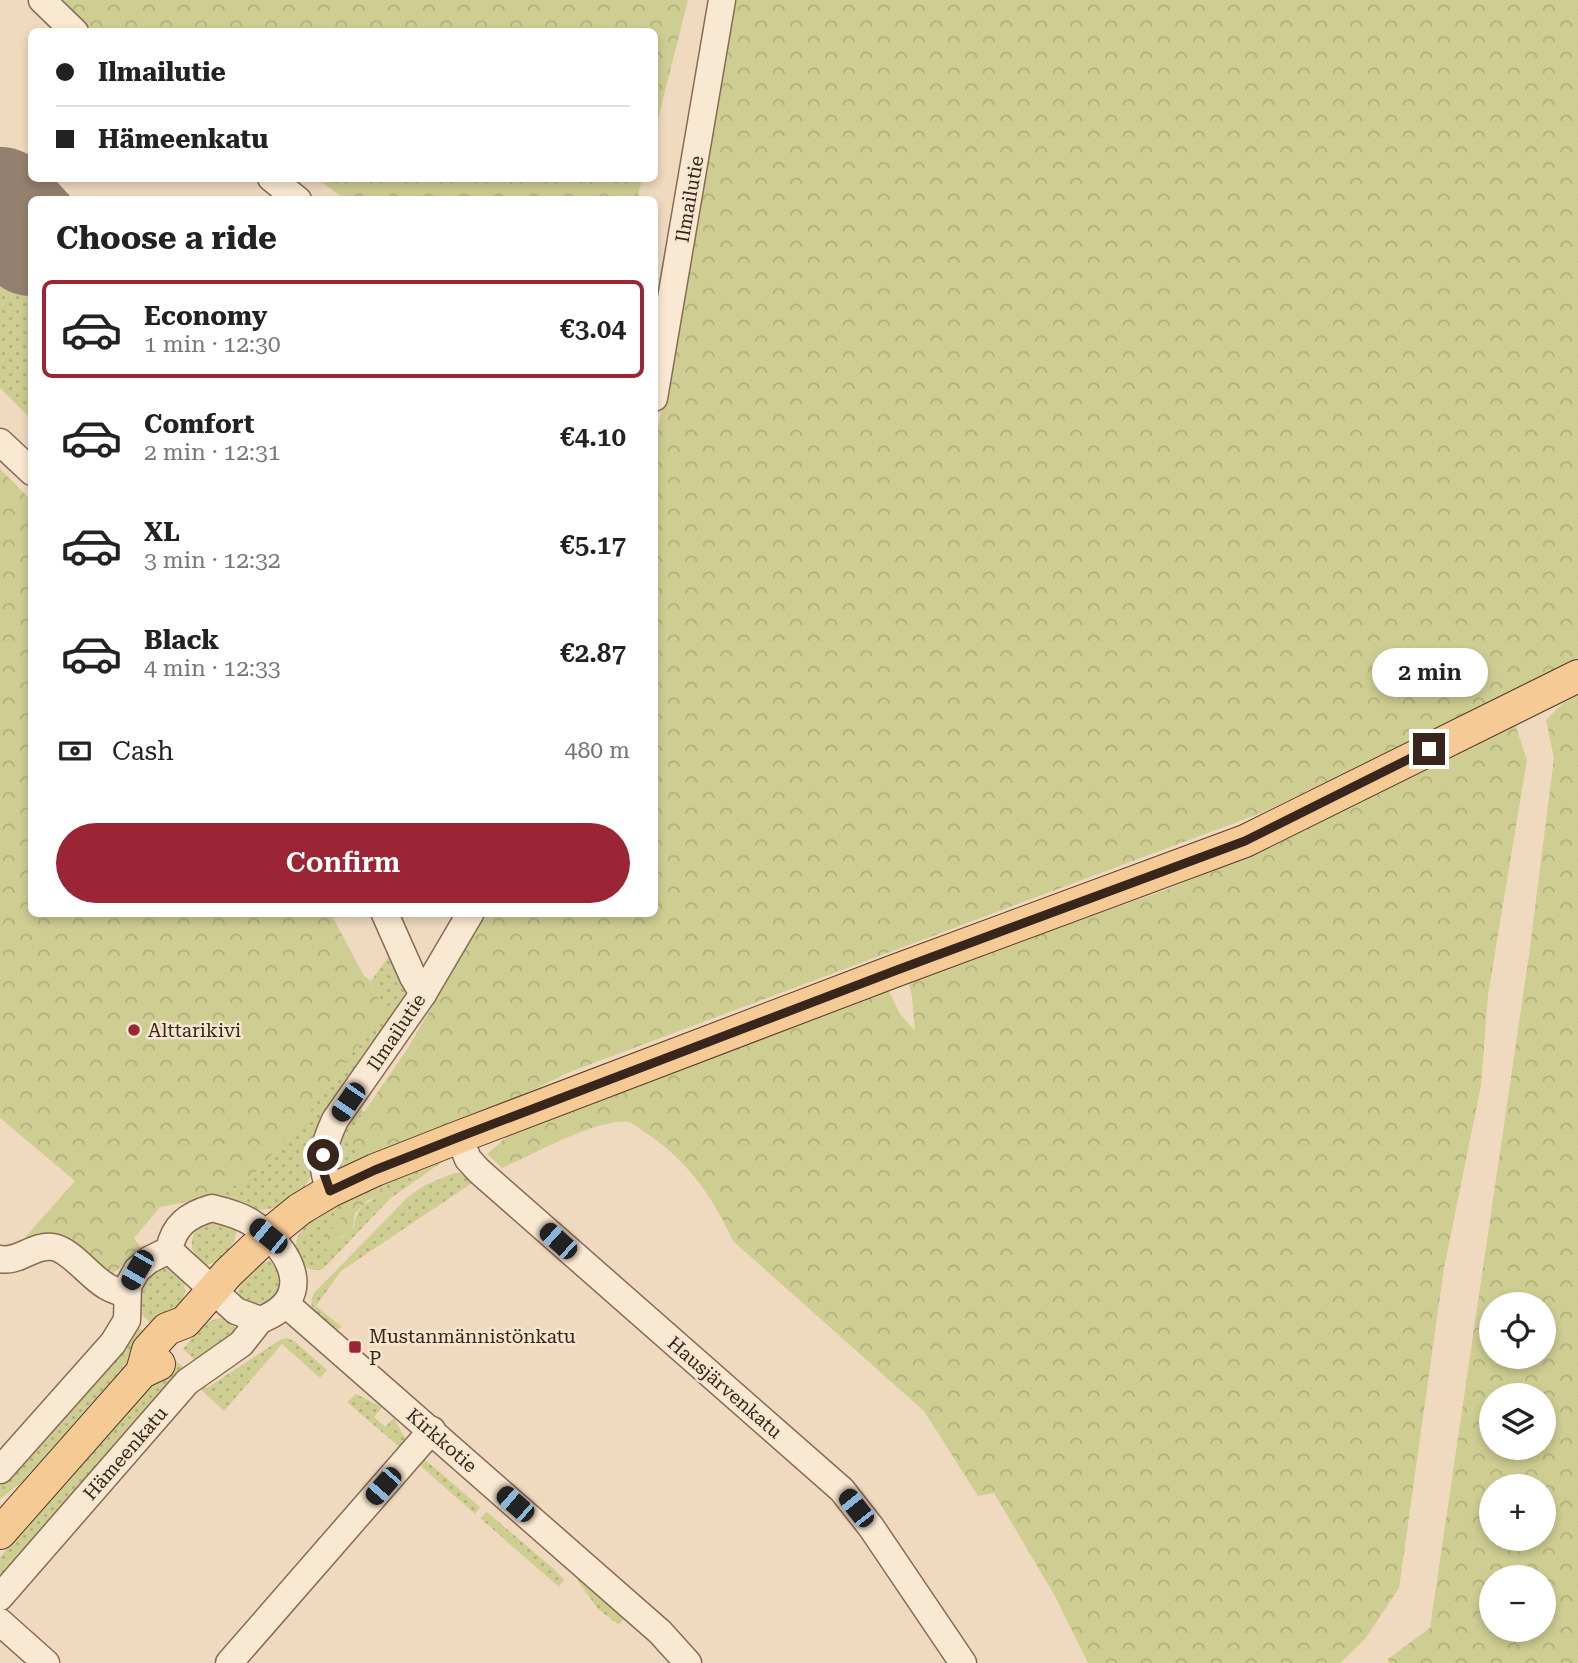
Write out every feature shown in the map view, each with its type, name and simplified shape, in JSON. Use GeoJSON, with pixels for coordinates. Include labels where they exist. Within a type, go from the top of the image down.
{"type":"FeatureCollection","features":[{"type":"Feature","properties":{"kind":"main road"},"geometry":{"type":"LineString","coordinates":[[0,1533],[142,1371],[162,1363],[181,1340],[185,1322],[212,1290],[300,1209],[330,1191],[459,1137],[1245,841],[1578,676]]}},
{"type":"Feature","properties":{"kind":"street"},"geometry":{"type":"LineString","coordinates":[[43,0],[71,28]]}},
{"type":"Feature","properties":{"kind":"street","name":"Ilmailutie"},"geometry":{"type":"LineString","coordinates":[[658,375],[722,0]]}},
{"type":"Feature","properties":{"kind":"street"},"geometry":{"type":"LineString","coordinates":[[276,182],[293,196]]}},
{"type":"Feature","properties":{"kind":"street"},"geometry":{"type":"LineString","coordinates":[[0,442],[28,468]]}},
{"type":"Feature","properties":{"kind":"street"},"geometry":{"type":"LineString","coordinates":[[386,917],[423,993]]}},
{"type":"Feature","properties":{"kind":"street","name":"Ilmailutie"},"geometry":{"type":"LineString","coordinates":[[330,1191],[323,1171],[326,1139],[342,1111],[423,993],[468,917]]}},
{"type":"Feature","properties":{"kind":"street","name":"Hausjärvenkatu"},"geometry":{"type":"LineString","coordinates":[[459,1137],[468,1159],[479,1171],[842,1490],[871,1527],[963,1663]]}},
{"type":"Feature","properties":{"kind":"street"},"geometry":{"type":"LineString","coordinates":[[0,1469],[113,1343],[127,1320],[128,1286],[137,1270],[149,1260],[169,1250],[177,1227],[196,1213],[212,1208],[239,1216],[268,1236],[284,1252],[291,1268],[294,1289],[286,1304]]}},
{"type":"Feature","properties":{"kind":"street"},"geometry":{"type":"LineString","coordinates":[[0,1259],[7,1260],[37,1248],[60,1249],[106,1287],[127,1295]]}},
{"type":"Feature","properties":{"kind":"street"},"geometry":{"type":"LineString","coordinates":[[169,1250],[236,1311],[260,1320]]}},
{"type":"Feature","properties":{"kind":"street","name":"Hämeenkatu"},"geometry":{"type":"LineString","coordinates":[[0,1598],[187,1382],[241,1343],[260,1320],[275,1315],[286,1304]]}},
{"type":"Feature","properties":{"kind":"street","name":"Kirkkotie"},"geometry":{"type":"LineString","coordinates":[[286,1304],[660,1632],[688,1663]]}},
{"type":"Feature","properties":{"kind":"street"},"geometry":{"type":"LineString","coordinates":[[229,1663],[432,1430]]}},
{"type":"Feature","properties":{"kind":"street"},"geometry":{"type":"LineString","coordinates":[[0,1622],[46,1663]]}},
{"type":"Feature","properties":{"kind":"green space"},"geometry":{"type":"Polygon","coordinates":[[[61,0],[688,0],[658,119],[658,28],[90,28],[81,23],[61,0]]]}},
{"type":"Feature","properties":{"kind":"green space"},"geometry":{"type":"Polygon","coordinates":[[[735,0],[1578,0],[1578,658],[1264,812],[567,1073],[471,1122],[360,1164],[349,1134],[408,1048],[483,917],[658,917],[658,428],[735,0]]]}},
{"type":"Feature","properties":{"kind":"green space"},"geometry":{"type":"Polygon","coordinates":[[[322,182],[641,182],[638,196],[340,196],[322,182]]]}},
{"type":"Feature","properties":{"kind":"green space"},"geometry":{"type":"Polygon","coordinates":[[[0,263],[28,294],[28,416],[0,388],[0,263]]]}},
{"type":"Feature","properties":{"kind":"green space"},"geometry":{"type":"Polygon","coordinates":[[[0,469],[28,497],[28,917],[333,917],[364,976],[371,981],[384,1010],[302,1122],[256,1172],[221,1195],[160,1207],[134,1238],[142,1249],[112,1274],[20,1243],[75,1181],[0,1118],[0,469]]]}},
{"type":"Feature","properties":{"kind":"green space"},"geometry":{"type":"Polygon","coordinates":[[[1578,695],[1578,1663],[1389,1663],[1388,1659],[1430,1628],[1479,1295],[1479,1369],[1556,1369],[1556,1292],[1479,1292],[1529,955],[1554,758],[1546,720],[1563,703],[1578,695]]]}},
{"type":"Feature","properties":{"kind":"green space"},"geometry":{"type":"Polygon","coordinates":[[[1515,724],[1527,760],[1488,995],[1481,1086],[1444,1268],[1399,1588],[1365,1639],[1340,1663],[1088,1663],[1055,1596],[994,1493],[978,1496],[924,1411],[733,1241],[698,1181],[661,1144],[633,1124],[615,1122],[582,1131],[502,1168],[487,1154],[510,1134],[888,989],[900,1014],[915,1031],[908,981],[1168,889],[1270,847],[1515,724]]]}},
{"type":"Feature","properties":{"kind":"green space"},"geometry":{"type":"Polygon","coordinates":[[[393,950],[405,982],[403,1003],[309,1179],[289,1201],[277,1207],[248,1209],[234,1204],[221,1195],[256,1172],[302,1122],[384,1010],[371,981],[393,950]]]}},
{"type":"Feature","properties":{"kind":"green space"},"geometry":{"type":"Polygon","coordinates":[[[360,1109],[364,1112],[350,1134],[360,1164],[339,1168],[334,1164],[340,1138],[360,1109]]]}},
{"type":"Feature","properties":{"kind":"green space"},"geometry":{"type":"Polygon","coordinates":[[[438,1160],[445,1160],[391,1198],[384,1187],[356,1198],[327,1235],[333,1244],[337,1238],[343,1237],[354,1228],[358,1212],[364,1205],[379,1198],[382,1207],[323,1269],[310,1269],[300,1262],[296,1243],[299,1234],[312,1220],[356,1194],[438,1160]]]}},
{"type":"Feature","properties":{"kind":"green space"},"geometry":{"type":"Polygon","coordinates":[[[454,1173],[468,1174],[478,1179],[341,1271],[316,1306],[342,1327],[333,1332],[319,1320],[313,1310],[311,1305],[314,1293],[409,1196],[425,1185],[454,1173]]]}},
{"type":"Feature","properties":{"kind":"green space"},"geometry":{"type":"Polygon","coordinates":[[[384,1187],[391,1198],[382,1207],[379,1198],[368,1200],[355,1213],[352,1233],[337,1238],[332,1250],[325,1249],[323,1240],[356,1198],[384,1187]]]}},
{"type":"Feature","properties":{"kind":"green space"},"geometry":{"type":"Polygon","coordinates":[[[213,1219],[236,1229],[236,1234],[227,1251],[207,1265],[195,1256],[192,1242],[199,1227],[213,1219]]]}},
{"type":"Feature","properties":{"kind":"green space"},"geometry":{"type":"Polygon","coordinates":[[[270,1260],[283,1276],[278,1295],[262,1303],[247,1302],[238,1293],[242,1282],[260,1265],[270,1260]]]}},
{"type":"Feature","properties":{"kind":"green space"},"geometry":{"type":"Polygon","coordinates":[[[164,1268],[173,1269],[183,1282],[185,1290],[181,1302],[157,1329],[136,1309],[145,1284],[152,1275],[164,1268]]]}},
{"type":"Feature","properties":{"kind":"green space"},"geometry":{"type":"Polygon","coordinates":[[[219,1318],[226,1320],[235,1328],[235,1332],[197,1362],[183,1349],[205,1323],[219,1318]]]}},
{"type":"Feature","properties":{"kind":"green space"},"geometry":{"type":"Polygon","coordinates":[[[136,1325],[150,1337],[22,1482],[0,1499],[0,1480],[136,1325]]]}},
{"type":"Feature","properties":{"kind":"green space"},"geometry":{"type":"Polygon","coordinates":[[[287,1338],[327,1370],[320,1378],[282,1344],[224,1411],[196,1385],[201,1383],[207,1388],[287,1338]]]}},
{"type":"Feature","properties":{"kind":"green space"},"geometry":{"type":"Polygon","coordinates":[[[174,1359],[187,1371],[0,1580],[0,1557],[174,1359]]]}},
{"type":"Feature","properties":{"kind":"green space"},"geometry":{"type":"Polygon","coordinates":[[[356,1394],[382,1407],[374,1417],[385,1427],[394,1418],[408,1444],[403,1450],[347,1402],[356,1394]]]}},
{"type":"Feature","properties":{"kind":"green space"},"geometry":{"type":"Polygon","coordinates":[[[421,1456],[480,1507],[475,1514],[415,1461],[421,1456]]]}},
{"type":"Feature","properties":{"kind":"green space"},"geometry":{"type":"Polygon","coordinates":[[[487,1512],[556,1571],[564,1580],[559,1587],[480,1518],[487,1512]]]}},
{"type":"Feature","properties":{"kind":"green space"},"geometry":{"type":"Polygon","coordinates":[[[580,1577],[627,1615],[619,1625],[598,1609],[577,1580],[580,1577]]]}},
{"type":"Feature","properties":{"kind":"runway"},"geometry":{"type":"LineString","coordinates":[[0,204],[28,235]]}},
{"type":"Feature","properties":{"kind":"place","name":"Alttarikivi"},"geometry":{"type":"Point","coordinates":[134,1030]}},
{"type":"Feature","properties":{"kind":"place","name":"Mustanmännistönkatu P"},"geometry":{"type":"Point","coordinates":[355,1347]}},
{"type":"Feature","properties":{"kind":"route"},"geometry":{"type":"LineString","coordinates":[[323,1155],[323,1171],[330,1191],[459,1137],[1245,841],[1429,749]]}}]}
